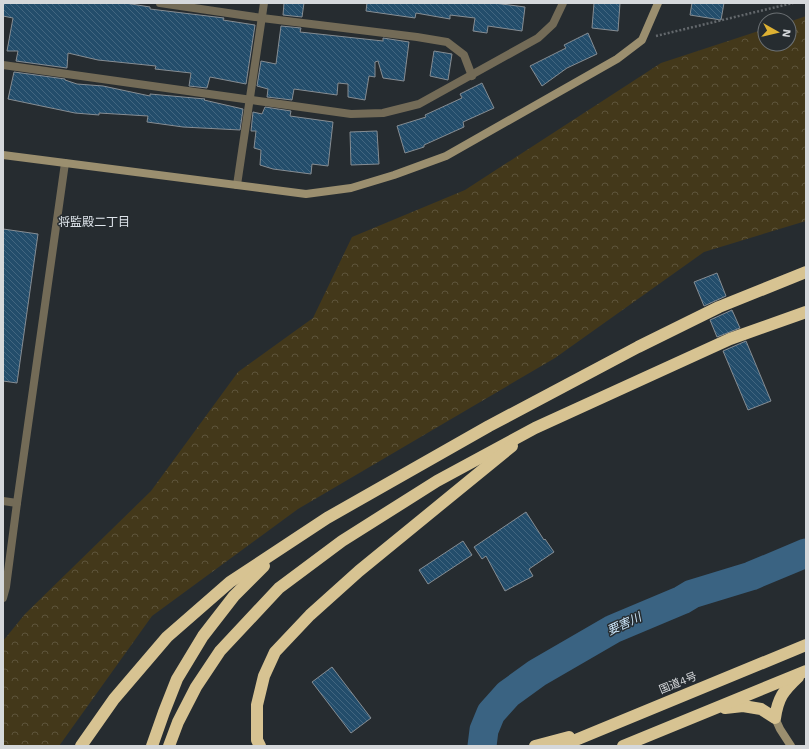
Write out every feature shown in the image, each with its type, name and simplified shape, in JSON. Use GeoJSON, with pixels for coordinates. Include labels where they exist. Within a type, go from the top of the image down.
{"type":"FeatureCollection","features":[{"type":"Feature","properties":{"kind":"highway"},"geometry":{"type":"LineString","coordinates":[[80,746],[114,699],[167,637],[230,582],[327,518],[489,426],[638,347],[719,307],[806,272]]}},
{"type":"Feature","properties":{"kind":"highway"},"geometry":{"type":"LineString","coordinates":[[169,746],[178,722],[196,687],[220,651],[279,588],[349,536],[437,481],[535,428],[730,340],[806,312]]}},
{"type":"Feature","properties":{"kind":"highway"},"geometry":{"type":"LineString","coordinates":[[258,744],[257,705],[264,676],[276,652],[310,615],[359,571],[535,428]]}},
{"type":"Feature","properties":{"kind":"highway"},"geometry":{"type":"LineString","coordinates":[[152,746],[177,679],[203,636],[234,596],[262,567],[327,518]]}},
{"type":"Feature","properties":{"kind":"highway","name":"国道4号"},"geometry":{"type":"LineString","coordinates":[[561,746],[806,645]]}},
{"type":"Feature","properties":{"kind":"highway"},"geometry":{"type":"LineString","coordinates":[[624,746],[805,671]]}},
{"type":"Feature","properties":{"kind":"highway"},"geometry":{"type":"LineString","coordinates":[[712,709],[743,706],[761,709],[775,718],[777,705],[781,695],[788,686],[805,671]]}},
{"type":"Feature","properties":{"kind":"highway"},"geometry":{"type":"LineString","coordinates":[[535,746],[602,728]]}},
{"type":"Feature","properties":{"kind":"street"},"geometry":{"type":"LineString","coordinates":[[160,3],[447,42],[464,55],[472,76]]}},
{"type":"Feature","properties":{"kind":"street"},"geometry":{"type":"LineString","coordinates":[[237,185],[264,3]]}},
{"type":"Feature","properties":{"kind":"street"},"geometry":{"type":"LineString","coordinates":[[3,65],[350,114],[383,113],[419,104],[472,76],[538,38],[553,24],[563,3]]}},
{"type":"Feature","properties":{"kind":"street"},"geometry":{"type":"LineString","coordinates":[[3,155],[306,194],[351,188],[394,176],[446,156],[617,59],[642,40],[658,3]]}},
{"type":"Feature","properties":{"kind":"street"},"geometry":{"type":"LineString","coordinates":[[3,598],[6,587],[65,163]]}},
{"type":"Feature","properties":{"kind":"street"},"geometry":{"type":"LineString","coordinates":[[3,501],[17,503]]}},
{"type":"Feature","properties":{"kind":"street"},"geometry":{"type":"LineString","coordinates":[[775,718],[780,730],[791,746]]}},
{"type":"Feature","properties":{"kind":"path"},"geometry":{"type":"LineString","coordinates":[[642,40],[793,3]]}},
{"type":"Feature","properties":{"kind":"green space"},"geometry":{"type":"Polygon","coordinates":[[[806,16],[806,221],[704,252],[555,358],[298,509],[152,616],[59,746],[3,746],[3,641],[25,614],[151,491],[238,372],[313,318],[352,237],[465,190],[661,63],[757,32],[757,52],[797,52],[797,19],[806,16]]]}},
{"type":"Feature","properties":{"kind":"building"},"geometry":{"type":"Polygon","coordinates":[[[3,3],[125,3],[150,7],[150,9],[224,18],[223,20],[255,25],[246,84],[210,77],[207,88],[189,86],[191,73],[155,69],[156,66],[98,60],[68,53],[67,68],[16,61],[18,51],[7,51],[13,18],[3,16],[3,3]]]}},
{"type":"Feature","properties":{"kind":"building"},"geometry":{"type":"Polygon","coordinates":[[[284,3],[304,3],[302,17],[283,15],[284,3]]]}},
{"type":"Feature","properties":{"kind":"building"},"geometry":{"type":"Polygon","coordinates":[[[367,3],[494,3],[525,7],[522,31],[488,26],[487,33],[473,31],[475,18],[450,15],[450,19],[416,13],[415,18],[366,11],[367,3]]]}},
{"type":"Feature","properties":{"kind":"building"},"geometry":{"type":"Polygon","coordinates":[[[594,3],[620,3],[618,31],[592,28],[594,3]]]}},
{"type":"Feature","properties":{"kind":"building"},"geometry":{"type":"Polygon","coordinates":[[[692,3],[724,3],[721,20],[690,15],[692,3]]]}},
{"type":"Feature","properties":{"kind":"building"},"geometry":{"type":"Polygon","coordinates":[[[281,26],[301,28],[300,32],[383,41],[383,38],[409,42],[404,81],[383,78],[378,61],[375,62],[375,77],[369,76],[365,100],[348,97],[348,84],[338,83],[337,95],[294,89],[292,100],[267,97],[268,89],[257,86],[261,61],[276,64],[281,26]]]}},
{"type":"Feature","properties":{"kind":"building"},"geometry":{"type":"Polygon","coordinates":[[[588,33],[597,54],[567,68],[542,86],[530,66],[566,48],[564,45],[588,33]]]}},
{"type":"Feature","properties":{"kind":"building"},"geometry":{"type":"Polygon","coordinates":[[[434,51],[452,54],[448,80],[430,76],[434,51]]]}},
{"type":"Feature","properties":{"kind":"building"},"geometry":{"type":"Polygon","coordinates":[[[14,72],[65,79],[77,84],[103,86],[150,96],[150,94],[205,99],[204,100],[243,109],[240,130],[183,127],[147,122],[148,116],[75,113],[8,99],[14,72]]]}},
{"type":"Feature","properties":{"kind":"building"},"geometry":{"type":"Polygon","coordinates":[[[482,83],[494,108],[463,122],[464,127],[424,145],[424,147],[405,153],[397,126],[426,117],[425,115],[462,98],[460,94],[482,83]]]}},
{"type":"Feature","properties":{"kind":"building"},"geometry":{"type":"Polygon","coordinates":[[[265,107],[291,111],[290,116],[333,122],[328,166],[312,164],[311,174],[273,169],[260,165],[261,150],[254,148],[256,131],[251,131],[253,112],[262,114],[265,107]]]}},
{"type":"Feature","properties":{"kind":"building"},"geometry":{"type":"Polygon","coordinates":[[[377,131],[379,164],[351,165],[350,132],[377,131]]]}},
{"type":"Feature","properties":{"kind":"building"},"geometry":{"type":"Polygon","coordinates":[[[3,229],[38,234],[17,383],[3,381],[3,229]]]}},
{"type":"Feature","properties":{"kind":"building"},"geometry":{"type":"Polygon","coordinates":[[[717,273],[726,296],[704,306],[694,282],[717,273]]]}},
{"type":"Feature","properties":{"kind":"building"},"geometry":{"type":"Polygon","coordinates":[[[732,310],[740,328],[717,337],[710,320],[732,310]]]}},
{"type":"Feature","properties":{"kind":"building"},"geometry":{"type":"Polygon","coordinates":[[[746,341],[771,401],[748,410],[723,351],[746,341]]]}},
{"type":"Feature","properties":{"kind":"building"},"geometry":{"type":"Polygon","coordinates":[[[526,512],[544,540],[545,539],[554,552],[529,569],[533,576],[505,591],[486,556],[482,559],[474,547],[526,512]]]}},
{"type":"Feature","properties":{"kind":"building"},"geometry":{"type":"Polygon","coordinates":[[[463,541],[472,555],[428,584],[419,570],[463,541]]]}},
{"type":"Feature","properties":{"kind":"building"},"geometry":{"type":"Polygon","coordinates":[[[332,667],[371,718],[351,733],[312,682],[332,667]]]}},
{"type":"Feature","properties":{"kind":"waterway","name":"要害川"},"geometry":{"type":"LineString","coordinates":[[482,746],[484,730],[491,713],[508,694],[537,673],[613,629],[682,600],[692,594],[751,576],[806,553]]}},
{"type":"Feature","properties":{"kind":"district","name":"将監殿二丁目"},"geometry":{"type":"Point","coordinates":[94,222]}}]}
